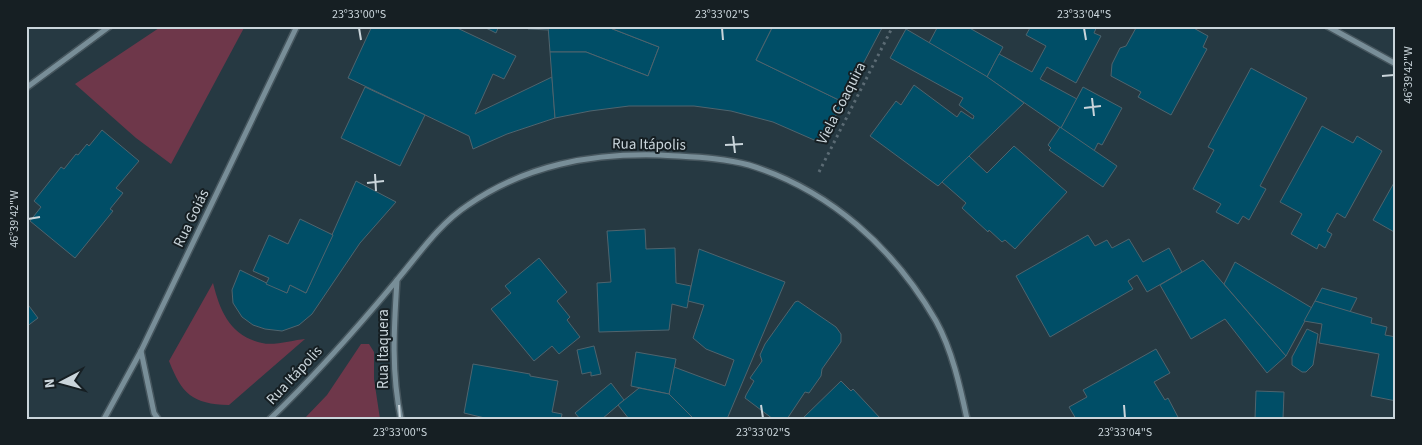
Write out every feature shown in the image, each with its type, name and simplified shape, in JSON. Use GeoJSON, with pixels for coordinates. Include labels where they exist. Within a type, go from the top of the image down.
{"type":"FeatureCollection","features":[{"type":"Feature","properties":{"kind":"street"},"geometry":{"type":"LineString","coordinates":[[26,88],[110,26]]}},
{"type":"Feature","properties":{"kind":"street","name":"Rua Goiás"},"geometry":{"type":"LineString","coordinates":[[104,419],[141,351],[297,26]]}},
{"type":"Feature","properties":{"kind":"street"},"geometry":{"type":"LineString","coordinates":[[1327,26],[1396,64]]}},
{"type":"Feature","properties":{"kind":"street","name":"Rua Itápolis"},"geometry":{"type":"LineString","coordinates":[[270,419],[320,368],[398,279],[425,243],[467,205],[512,180],[559,163],[624,154],[689,157],[748,165],[810,190],[852,219],[898,265],[936,322],[959,379],[968,419]]}},
{"type":"Feature","properties":{"kind":"street","name":"Rua Itaquera"},"geometry":{"type":"LineString","coordinates":[[398,279],[393,345],[395,392],[401,419]]}},
{"type":"Feature","properties":{"kind":"street"},"geometry":{"type":"LineString","coordinates":[[141,351],[154,413],[158,419]]}},
{"type":"Feature","properties":{"kind":"path","name":"Viela Coaquira"},"geometry":{"type":"LineString","coordinates":[[810,190],[893,26]]}},
{"type":"Feature","properties":{"kind":"shaded area"},"geometry":{"type":"Polygon","coordinates":[[[162,26],[245,26],[171,164],[136,138],[75,84],[162,26]]]}},
{"type":"Feature","properties":{"kind":"shaded area"},"geometry":{"type":"Polygon","coordinates":[[[213,283],[219,303],[228,321],[242,335],[251,340],[267,344],[305,339],[229,405],[206,402],[190,395],[179,382],[169,361],[213,283]]]}},
{"type":"Feature","properties":{"kind":"shaded area"},"geometry":{"type":"Polygon","coordinates":[[[361,344],[369,344],[374,352],[374,379],[380,419],[304,419],[327,395],[361,344]]]}},
{"type":"Feature","properties":{"kind":"building"},"geometry":{"type":"Polygon","coordinates":[[[372,26],[453,26],[516,56],[504,79],[493,74],[475,114],[552,77],[555,118],[507,134],[473,149],[469,136],[348,78],[372,26]]]}},
{"type":"Feature","properties":{"kind":"building"},"geometry":{"type":"Polygon","coordinates":[[[482,26],[499,26],[496,33],[482,26]]]}},
{"type":"Feature","properties":{"kind":"building"},"geometry":{"type":"Polygon","coordinates":[[[528,26],[548,26],[549,30],[528,29],[528,26]]]}},
{"type":"Feature","properties":{"kind":"building"},"geometry":{"type":"Polygon","coordinates":[[[548,26],[605,26],[659,47],[648,76],[586,52],[550,52],[548,26]]]}},
{"type":"Feature","properties":{"kind":"building"},"geometry":{"type":"Polygon","coordinates":[[[605,26],[773,26],[756,60],[843,102],[821,143],[773,122],[731,111],[694,106],[629,106],[555,118],[550,52],[586,52],[648,76],[659,47],[605,26]]]}},
{"type":"Feature","properties":{"kind":"building"},"geometry":{"type":"Polygon","coordinates":[[[773,26],[883,26],[843,102],[756,60],[773,26]]]}},
{"type":"Feature","properties":{"kind":"building"},"geometry":{"type":"Polygon","coordinates":[[[938,26],[966,26],[1003,47],[987,77],[929,43],[938,26]]]}},
{"type":"Feature","properties":{"kind":"building"},"geometry":{"type":"Polygon","coordinates":[[[1031,26],[1097,26],[1094,33],[1101,36],[1076,83],[1047,67],[1040,79],[1077,99],[1061,128],[987,77],[999,54],[1032,72],[1046,46],[1026,35],[1031,26]]]}},
{"type":"Feature","properties":{"kind":"building"},"geometry":{"type":"Polygon","coordinates":[[[1137,26],[1190,26],[1208,36],[1203,47],[1207,49],[1171,115],[1138,97],[1141,92],[1111,76],[1112,64],[1120,48],[1126,46],[1137,26]]]}},
{"type":"Feature","properties":{"kind":"building"},"geometry":{"type":"Polygon","coordinates":[[[906,29],[986,76],[1024,103],[938,186],[870,136],[896,101],[901,105],[914,85],[957,117],[961,111],[973,119],[974,116],[959,105],[963,98],[890,58],[906,29]]]}},
{"type":"Feature","properties":{"kind":"building"},"geometry":{"type":"Polygon","coordinates":[[[1251,68],[1307,98],[1260,186],[1266,189],[1249,220],[1243,216],[1238,224],[1216,212],[1221,204],[1193,189],[1214,150],[1208,147],[1251,68]]]}},
{"type":"Feature","properties":{"kind":"building"},"geometry":{"type":"Polygon","coordinates":[[[365,87],[425,115],[400,166],[341,138],[365,87]]]}},
{"type":"Feature","properties":{"kind":"building"},"geometry":{"type":"Polygon","coordinates":[[[1083,87],[1122,108],[1102,145],[1098,143],[1094,151],[1061,128],[1083,87]]]}},
{"type":"Feature","properties":{"kind":"building"},"geometry":{"type":"Polygon","coordinates":[[[1322,126],[1353,143],[1357,136],[1382,151],[1345,218],[1337,213],[1327,231],[1332,234],[1325,248],[1319,244],[1317,249],[1291,234],[1302,214],[1280,202],[1322,126]]]}},
{"type":"Feature","properties":{"kind":"building"},"geometry":{"type":"Polygon","coordinates":[[[1060,127],[1117,166],[1103,187],[1049,150],[1051,148],[1048,145],[1060,127]]]}},
{"type":"Feature","properties":{"kind":"building"},"geometry":{"type":"Polygon","coordinates":[[[102,130],[139,161],[116,188],[123,193],[110,209],[113,211],[75,258],[30,221],[41,207],[34,201],[61,167],[64,169],[76,154],[78,155],[87,144],[89,146],[102,130]]]}},
{"type":"Feature","properties":{"kind":"building"},"geometry":{"type":"Polygon","coordinates":[[[1014,146],[1067,192],[1015,249],[1005,240],[1002,242],[989,230],[988,232],[962,208],[966,203],[942,182],[969,156],[987,173],[1014,146]]]}},
{"type":"Feature","properties":{"kind":"building"},"geometry":{"type":"Polygon","coordinates":[[[356,181],[396,202],[360,243],[312,314],[299,325],[282,331],[253,325],[242,317],[233,303],[232,290],[240,270],[287,293],[290,285],[306,293],[356,181]]]}},
{"type":"Feature","properties":{"kind":"building"},"geometry":{"type":"Polygon","coordinates":[[[1396,182],[1396,233],[1373,220],[1396,182]]]}},
{"type":"Feature","properties":{"kind":"building"},"geometry":{"type":"Polygon","coordinates":[[[300,219],[333,235],[306,293],[290,285],[287,293],[266,284],[269,278],[253,271],[269,235],[288,244],[300,219]]]}},
{"type":"Feature","properties":{"kind":"building"},"geometry":{"type":"Polygon","coordinates":[[[645,229],[646,249],[675,248],[676,283],[691,286],[687,308],[672,304],[669,330],[599,332],[597,283],[611,282],[607,231],[645,229]]]}},
{"type":"Feature","properties":{"kind":"building"},"geometry":{"type":"Polygon","coordinates":[[[1088,235],[1095,246],[1107,240],[1112,248],[1129,239],[1143,262],[1169,248],[1182,272],[1147,292],[1137,275],[1128,281],[1133,289],[1050,337],[1016,276],[1088,235]]]}},
{"type":"Feature","properties":{"kind":"building"},"geometry":{"type":"Polygon","coordinates":[[[699,249],[785,282],[727,419],[694,419],[669,394],[674,367],[725,386],[734,360],[706,349],[693,338],[704,305],[688,301],[699,249]]]}},
{"type":"Feature","properties":{"kind":"building"},"geometry":{"type":"Polygon","coordinates":[[[539,258],[567,292],[557,301],[570,317],[567,320],[580,337],[559,354],[552,346],[534,361],[491,309],[511,293],[505,286],[539,258]]]}},
{"type":"Feature","properties":{"kind":"building"},"geometry":{"type":"Polygon","coordinates":[[[1203,260],[1286,356],[1267,373],[1225,319],[1191,339],[1160,285],[1203,260]]]}},
{"type":"Feature","properties":{"kind":"building"},"geometry":{"type":"Polygon","coordinates":[[[1235,262],[1312,308],[1286,356],[1224,284],[1235,262]]]}},
{"type":"Feature","properties":{"kind":"building"},"geometry":{"type":"Polygon","coordinates":[[[1322,288],[1357,298],[1350,312],[1315,301],[1322,288]]]}},
{"type":"Feature","properties":{"kind":"building"},"geometry":{"type":"Polygon","coordinates":[[[798,301],[836,327],[841,334],[841,342],[822,369],[821,376],[809,393],[805,392],[787,419],[773,419],[745,398],[754,381],[750,378],[762,361],[760,355],[765,344],[795,302],[798,301]]]}},
{"type":"Feature","properties":{"kind":"building"},"geometry":{"type":"Polygon","coordinates":[[[1315,301],[1372,318],[1371,323],[1387,327],[1385,335],[1396,337],[1396,401],[1371,396],[1379,354],[1319,343],[1322,324],[1304,321],[1315,301]]]}},
{"type":"Feature","properties":{"kind":"building"},"geometry":{"type":"Polygon","coordinates":[[[26,302],[38,318],[26,327],[26,302]]]}},
{"type":"Feature","properties":{"kind":"building"},"geometry":{"type":"Polygon","coordinates":[[[1307,329],[1318,334],[1313,365],[1306,372],[1302,372],[1292,365],[1292,357],[1307,329]]]}},
{"type":"Feature","properties":{"kind":"building"},"geometry":{"type":"Polygon","coordinates":[[[594,346],[601,374],[591,376],[591,372],[582,374],[577,350],[594,346]]]}},
{"type":"Feature","properties":{"kind":"building"},"geometry":{"type":"Polygon","coordinates":[[[1156,349],[1170,373],[1154,382],[1165,400],[1168,398],[1179,419],[1076,419],[1069,407],[1087,397],[1083,390],[1156,349]]]}},
{"type":"Feature","properties":{"kind":"building"},"geometry":{"type":"Polygon","coordinates":[[[636,352],[676,359],[669,394],[631,386],[636,352]]]}},
{"type":"Feature","properties":{"kind":"building"},"geometry":{"type":"Polygon","coordinates":[[[473,364],[558,381],[552,412],[562,414],[561,419],[489,419],[464,413],[473,364]]]}},
{"type":"Feature","properties":{"kind":"building"},"geometry":{"type":"Polygon","coordinates":[[[841,381],[851,391],[853,389],[881,419],[802,419],[841,381]]]}},
{"type":"Feature","properties":{"kind":"building"},"geometry":{"type":"Polygon","coordinates":[[[611,383],[624,400],[602,419],[580,419],[575,413],[611,383]]]}},
{"type":"Feature","properties":{"kind":"building"},"geometry":{"type":"Polygon","coordinates":[[[639,388],[669,394],[694,419],[629,419],[618,405],[639,388]]]}},
{"type":"Feature","properties":{"kind":"building"},"geometry":{"type":"Polygon","coordinates":[[[1256,391],[1284,392],[1283,419],[1255,419],[1256,391]]]}}]}
